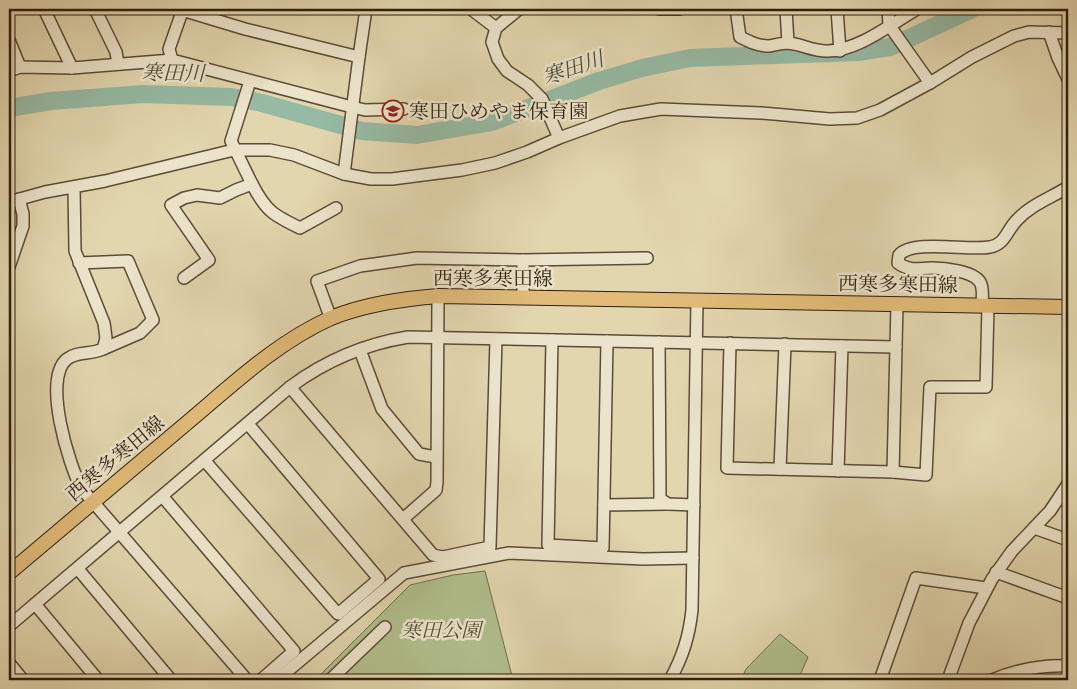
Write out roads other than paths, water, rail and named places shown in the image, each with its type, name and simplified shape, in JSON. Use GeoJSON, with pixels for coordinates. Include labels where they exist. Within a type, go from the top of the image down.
{"type":"FeatureCollection","features":[{"type":"Feature","properties":{"kind":"main road","name":"西寒多寒田線"},"geometry":{"type":"LineString","coordinates":[[9,573],[250,370],[302,334],[331,318],[354,310],[395,301],[438,296],[1068,307]]}},
{"type":"Feature","properties":{"kind":"street"},"geometry":{"type":"LineString","coordinates":[[44,9],[72,68]]}},
{"type":"Feature","properties":{"kind":"street"},"geometry":{"type":"LineString","coordinates":[[95,9],[116,52],[118,64]]}},
{"type":"Feature","properties":{"kind":"street"},"geometry":{"type":"LineString","coordinates":[[344,174],[358,57],[366,9]]}},
{"type":"Feature","properties":{"kind":"street"},"geometry":{"type":"LineString","coordinates":[[471,9],[496,28]]}},
{"type":"Feature","properties":{"kind":"street"},"geometry":{"type":"LineString","coordinates":[[519,9],[496,28],[492,42],[498,59],[507,72],[528,85],[539,95],[559,138]]}},
{"type":"Feature","properties":{"kind":"street"},"geometry":{"type":"LineString","coordinates":[[660,9],[678,9]]}},
{"type":"Feature","properties":{"kind":"street"},"geometry":{"type":"LineString","coordinates":[[736,9],[740,38],[756,45],[768,46],[788,43],[825,51],[840,51],[866,39],[917,9]]}},
{"type":"Feature","properties":{"kind":"street"},"geometry":{"type":"LineString","coordinates":[[786,9],[788,43]]}},
{"type":"Feature","properties":{"kind":"street"},"geometry":{"type":"LineString","coordinates":[[837,9],[840,51]]}},
{"type":"Feature","properties":{"kind":"street"},"geometry":{"type":"LineString","coordinates":[[888,9],[889,25],[930,83]]}},
{"type":"Feature","properties":{"kind":"street"},"geometry":{"type":"LineString","coordinates":[[172,60],[170,49],[183,10],[245,29],[358,57]]}},
{"type":"Feature","properties":{"kind":"street"},"geometry":{"type":"LineString","coordinates":[[9,267],[24,226],[23,214],[14,200],[105,182],[234,150],[270,150],[286,153],[344,174],[371,179],[392,179],[462,170],[496,163],[620,116],[661,109],[762,113],[830,119],[857,118],[880,110],[1014,36],[1030,32],[1068,32]]}},
{"type":"Feature","properties":{"kind":"street"},"geometry":{"type":"LineString","coordinates":[[1049,32],[1058,58],[1068,78]]}},
{"type":"Feature","properties":{"kind":"street"},"geometry":{"type":"LineString","coordinates":[[9,40],[20,67]]}},
{"type":"Feature","properties":{"kind":"street"},"geometry":{"type":"LineString","coordinates":[[9,71],[20,67],[72,68],[172,60],[365,110],[404,109]]}},
{"type":"Feature","properties":{"kind":"street"},"geometry":{"type":"LineString","coordinates":[[250,81],[231,141],[261,200],[276,216],[300,228],[336,208]]}},
{"type":"Feature","properties":{"kind":"street"},"geometry":{"type":"LineString","coordinates":[[184,278],[209,260],[171,204],[197,195],[220,198],[252,184]]}},
{"type":"Feature","properties":{"kind":"street"},"geometry":{"type":"LineString","coordinates":[[74,187],[75,251],[104,322],[106,338],[103,349]]}},
{"type":"Feature","properties":{"kind":"street"},"geometry":{"type":"LineString","coordinates":[[730,343],[727,468],[838,470],[926,475],[930,387],[986,388],[985,306],[981,286],[975,277],[959,271],[934,268],[916,270],[908,268],[898,263],[899,255],[905,250],[926,246],[971,249],[996,246],[1003,240],[1015,222],[1027,212],[1068,187]]}},
{"type":"Feature","properties":{"kind":"street"},"geometry":{"type":"LineString","coordinates":[[331,318],[317,281],[360,266],[417,258],[523,260],[647,258]]}},
{"type":"Feature","properties":{"kind":"street"},"geometry":{"type":"LineString","coordinates":[[523,260],[524,298]]}},
{"type":"Feature","properties":{"kind":"street"},"geometry":{"type":"LineString","coordinates":[[79,263],[128,261],[153,320],[140,333],[94,353],[78,353],[67,359],[59,367],[56,401],[74,474],[81,488],[247,680]]}},
{"type":"Feature","properties":{"kind":"street"},"geometry":{"type":"LineString","coordinates":[[403,519],[436,490],[438,296]]}},
{"type":"Feature","properties":{"kind":"street"},"geometry":{"type":"LineString","coordinates":[[670,680],[684,652],[690,631],[697,301]]}},
{"type":"Feature","properties":{"kind":"street"},"geometry":{"type":"LineString","coordinates":[[893,472],[897,304]]}},
{"type":"Feature","properties":{"kind":"street"},"geometry":{"type":"LineString","coordinates":[[9,626],[78,570],[290,387],[310,372],[374,344],[402,338],[438,338],[896,347]]}},
{"type":"Feature","properties":{"kind":"street"},"geometry":{"type":"LineString","coordinates":[[290,387],[433,555],[443,557],[490,547],[496,339]]}},
{"type":"Feature","properties":{"kind":"street"},"geometry":{"type":"LineString","coordinates":[[552,340],[548,545],[603,548],[607,341]]}},
{"type":"Feature","properties":{"kind":"street"},"geometry":{"type":"LineString","coordinates":[[659,342],[660,499],[668,504]]}},
{"type":"Feature","properties":{"kind":"street"},"geometry":{"type":"LineString","coordinates":[[780,469],[785,344]]}},
{"type":"Feature","properties":{"kind":"street"},"geometry":{"type":"LineString","coordinates":[[838,470],[842,346]]}},
{"type":"Feature","properties":{"kind":"street"},"geometry":{"type":"LineString","coordinates":[[360,350],[382,409],[419,454],[436,457]]}},
{"type":"Feature","properties":{"kind":"street"},"geometry":{"type":"LineString","coordinates":[[204,461],[338,614],[379,579],[248,424]]}},
{"type":"Feature","properties":{"kind":"street"},"geometry":{"type":"LineString","coordinates":[[948,680],[969,623],[986,588],[1012,551],[1050,511],[1068,484]]}},
{"type":"Feature","properties":{"kind":"street"},"geometry":{"type":"LineString","coordinates":[[163,497],[294,651],[261,680]]}},
{"type":"Feature","properties":{"kind":"street"},"geometry":{"type":"LineString","coordinates":[[604,505],[694,505]]}},
{"type":"Feature","properties":{"kind":"street"},"geometry":{"type":"LineString","coordinates":[[1034,528],[1068,540]]}},
{"type":"Feature","properties":{"kind":"street"},"geometry":{"type":"LineString","coordinates":[[276,680],[404,572],[509,553],[643,559],[693,558]]}},
{"type":"Feature","properties":{"kind":"street"},"geometry":{"type":"LineString","coordinates":[[78,570],[171,680]]}},
{"type":"Feature","properties":{"kind":"street"},"geometry":{"type":"LineString","coordinates":[[996,572],[1068,598]]}},
{"type":"Feature","properties":{"kind":"street"},"geometry":{"type":"LineString","coordinates":[[880,680],[916,578],[986,588]]}},
{"type":"Feature","properties":{"kind":"street"},"geometry":{"type":"LineString","coordinates":[[35,604],[98,680]]}},
{"type":"Feature","properties":{"kind":"street"},"geometry":{"type":"LineString","coordinates":[[330,680],[385,627]]}},
{"type":"Feature","properties":{"kind":"street"},"geometry":{"type":"LineString","coordinates":[[9,663],[23,680]]}},
{"type":"Feature","properties":{"kind":"street"},"geometry":{"type":"LineString","coordinates":[[992,680],[1037,668],[1068,666]]}},
{"type":"Feature","properties":{"kind":"waterway","name":"寒田川"},"geometry":{"type":"LineString","coordinates":[[9,108],[51,101],[143,94],[231,97],[262,103],[362,131],[417,135],[492,122],[599,81],[642,68],[690,58],[858,52],[890,47],[972,9]]}},
{"type":"Feature","properties":{"kind":"place","name":"寒田ひめやま保育園"},"geometry":{"type":"Point","coordinates":[393,111]}},
{"type":"Feature","properties":{"kind":"park label","name":"寒田公園"},"geometry":{"type":"Point","coordinates":[441,630]}}]}
